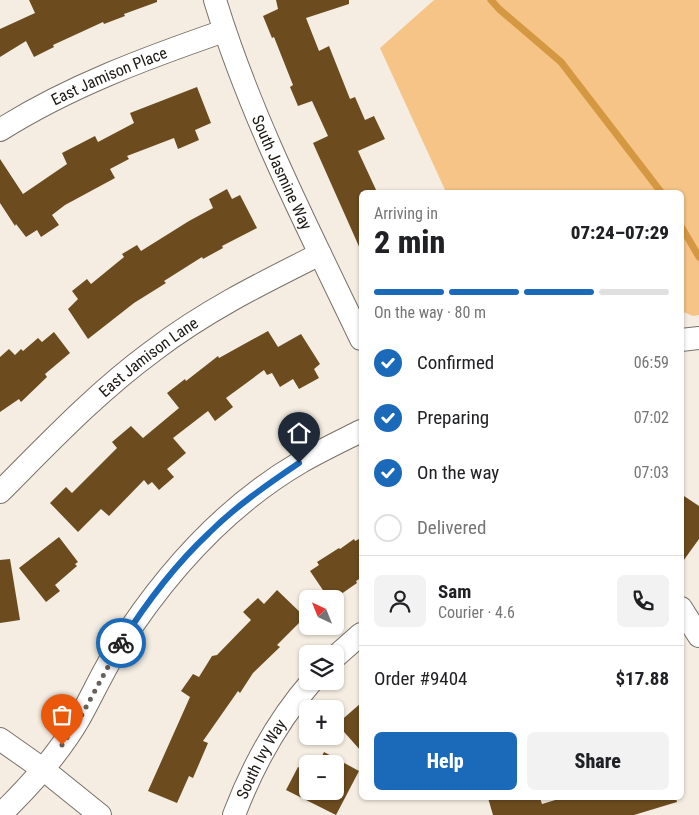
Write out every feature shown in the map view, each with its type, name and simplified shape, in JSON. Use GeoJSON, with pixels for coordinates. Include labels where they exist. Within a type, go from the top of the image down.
{"type":"FeatureCollection","features":[{"type":"Feature","properties":{"kind":"street","name":"South Jasmine Way"},"geometry":{"type":"LineString","coordinates":[[215,0],[224,31],[261,127],[359,335]]}},
{"type":"Feature","properties":{"kind":"street","name":"East Jamison Place"},"geometry":{"type":"LineString","coordinates":[[0,130],[40,106],[79,87],[166,51],[224,31]]}},
{"type":"Feature","properties":{"kind":"street","name":"East Jamison Lane"},"geometry":{"type":"LineString","coordinates":[[0,492],[71,422],[152,351],[242,293],[320,254]]}},
{"type":"Feature","properties":{"kind":"street"},"geometry":{"type":"LineString","coordinates":[[684,340],[699,338]]}},
{"type":"Feature","properties":{"kind":"street"},"geometry":{"type":"LineString","coordinates":[[0,815],[44,770],[79,720],[115,651],[135,621],[157,590],[208,533],[271,482],[299,463],[359,433]]}},
{"type":"Feature","properties":{"kind":"street"},"geometry":{"type":"LineString","coordinates":[[684,613],[699,636]]}},
{"type":"Feature","properties":{"kind":"street"},"geometry":{"type":"LineString","coordinates":[[344,649],[359,636]]}},
{"type":"Feature","properties":{"kind":"street","name":"South Ivy Way"},"geometry":{"type":"LineString","coordinates":[[234,815],[247,781],[264,748],[279,723],[305,690]]}},
{"type":"Feature","properties":{"kind":"street"},"geometry":{"type":"LineString","coordinates":[[0,739],[44,770],[100,815]]}},
{"type":"Feature","properties":{"kind":"shaded area"},"geometry":{"type":"Polygon","coordinates":[[[434,0],[699,0],[699,315],[693,316],[684,312],[684,190],[445,190],[380,48],[434,0]]]}},
{"type":"Feature","properties":{"kind":"building"},"geometry":{"type":"Polygon","coordinates":[[[29,0],[157,0],[157,2],[124,14],[125,16],[104,24],[103,22],[53,45],[54,47],[34,57],[26,41],[0,57],[0,29],[35,13],[29,0]]]}},
{"type":"Feature","properties":{"kind":"building"},"geometry":{"type":"Polygon","coordinates":[[[276,0],[349,0],[349,4],[306,18],[319,51],[329,46],[350,99],[355,97],[365,120],[374,116],[385,139],[358,151],[376,190],[359,190],[359,246],[313,143],[328,136],[312,101],[298,106],[290,87],[293,85],[274,37],[272,38],[263,16],[278,9],[276,0]]]}},
{"type":"Feature","properties":{"kind":"building"},"geometry":{"type":"Polygon","coordinates":[[[197,87],[211,123],[195,130],[199,140],[178,149],[174,138],[127,156],[129,159],[110,169],[115,178],[65,205],[52,215],[59,225],[41,237],[37,230],[26,237],[16,224],[15,226],[0,203],[0,159],[23,194],[67,164],[62,153],[95,136],[98,142],[134,123],[130,113],[197,87]]]}},
{"type":"Feature","properties":{"kind":"building"},"geometry":{"type":"Polygon","coordinates":[[[227,189],[232,199],[240,195],[257,228],[222,246],[223,248],[203,259],[202,257],[164,281],[166,283],[134,303],[88,339],[68,309],[78,299],[72,291],[87,279],[91,284],[124,257],[122,254],[137,245],[141,251],[213,208],[209,199],[227,189]]]}},
{"type":"Feature","properties":{"kind":"building"},"geometry":{"type":"Polygon","coordinates":[[[268,331],[278,347],[301,334],[320,364],[314,369],[319,378],[299,389],[293,379],[280,387],[272,373],[267,375],[264,370],[226,398],[233,407],[215,421],[208,411],[173,438],[186,453],[167,469],[174,477],[159,490],[152,482],[148,485],[144,480],[109,516],[101,509],[78,532],[50,503],[66,487],[72,493],[117,448],[112,442],[131,426],[143,438],[179,408],[167,393],[218,356],[219,358],[268,331]]]}},
{"type":"Feature","properties":{"kind":"building"},"geometry":{"type":"Polygon","coordinates":[[[54,332],[70,353],[45,374],[47,377],[21,402],[19,399],[0,412],[0,357],[9,349],[15,355],[21,349],[23,351],[38,338],[42,342],[54,332]]]}},
{"type":"Feature","properties":{"kind":"building"},"geometry":{"type":"Polygon","coordinates":[[[684,496],[699,506],[699,539],[684,560],[684,496]]]}},
{"type":"Feature","properties":{"kind":"building"},"geometry":{"type":"Polygon","coordinates":[[[59,537],[78,562],[75,564],[77,566],[55,585],[60,591],[46,602],[19,568],[59,537]]]}},
{"type":"Feature","properties":{"kind":"building"},"geometry":{"type":"Polygon","coordinates":[[[354,539],[355,541],[359,539],[359,579],[356,581],[357,583],[344,592],[344,590],[323,590],[310,571],[319,565],[317,562],[354,539]]]}},
{"type":"Feature","properties":{"kind":"building"},"geometry":{"type":"Polygon","coordinates":[[[10,559],[20,620],[0,623],[0,560],[10,559]]]}},
{"type":"Feature","properties":{"kind":"building"},"geometry":{"type":"Polygon","coordinates":[[[277,590],[299,611],[299,623],[277,645],[280,647],[253,673],[240,693],[238,691],[203,741],[208,743],[193,778],[189,776],[177,803],[148,791],[190,697],[181,691],[193,674],[199,677],[212,656],[217,655],[251,620],[243,612],[258,598],[264,604],[277,590]]]}},
{"type":"Feature","properties":{"kind":"building"},"geometry":{"type":"Polygon","coordinates":[[[359,705],[359,749],[344,732],[344,718],[359,705]]]}},
{"type":"Feature","properties":{"kind":"building"},"geometry":{"type":"Polygon","coordinates":[[[344,763],[359,771],[344,800],[344,763]]]}},
{"type":"Feature","properties":{"kind":"building"},"geometry":{"type":"Polygon","coordinates":[[[299,768],[299,796],[286,790],[299,768]]]}},
{"type":"Feature","properties":{"kind":"building"},"geometry":{"type":"Polygon","coordinates":[[[306,800],[344,800],[336,815],[306,800]]]}},
{"type":"Feature","properties":{"kind":"building"},"geometry":{"type":"Polygon","coordinates":[[[489,800],[541,800],[542,804],[555,800],[676,800],[677,802],[634,815],[493,815],[489,800]]]}},
{"type":"Feature","properties":{"kind":"waterway"},"geometry":{"type":"LineString","coordinates":[[491,0],[561,62],[659,190]]}},
{"type":"Feature","properties":{"kind":"waterway"},"geometry":{"type":"LineString","coordinates":[[684,231],[699,257]]}},
{"type":"Feature","properties":{"kind":"way so far"},"geometry":{"type":"LineString","coordinates":[[62,745],[79,720],[121,643]]}},
{"type":"Feature","properties":{"kind":"route"},"geometry":{"type":"LineString","coordinates":[[121,643],[157,590],[208,533],[271,482],[299,463]]}}]}
